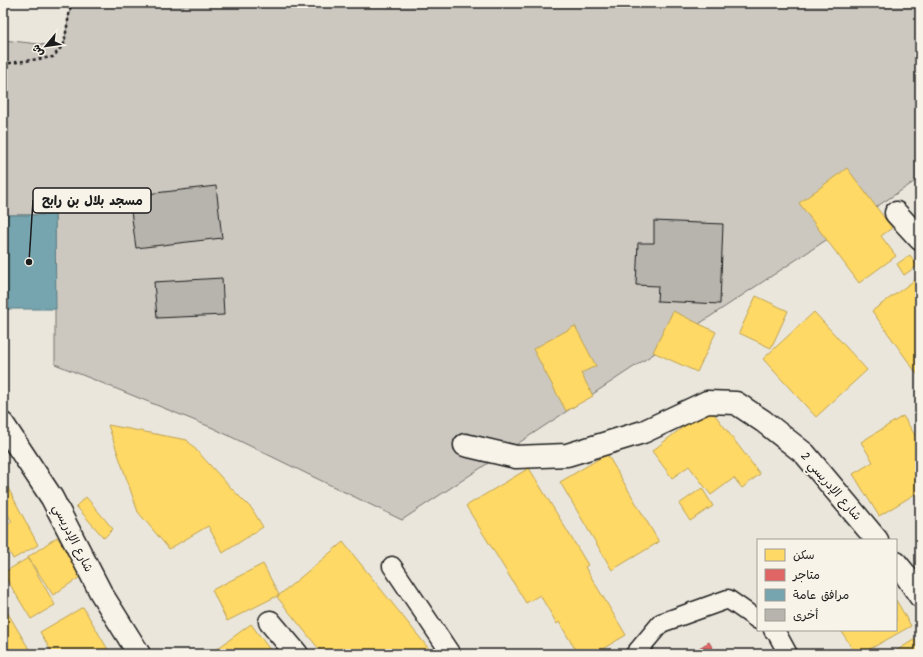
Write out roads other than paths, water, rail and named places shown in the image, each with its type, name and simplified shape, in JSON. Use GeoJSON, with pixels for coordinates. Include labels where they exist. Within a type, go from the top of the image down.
{"type":"FeatureCollection","features":[{"type":"Feature","properties":{"kind":"street"},"geometry":{"type":"LineString","coordinates":[[896,213],[920,239]]}},
{"type":"Feature","properties":{"kind":"street","name":"شارع الإدريسي 2"},"geometry":{"type":"LineString","coordinates":[[465,446],[516,457],[567,455],[643,432],[707,402],[736,402],[805,454],[876,539]]}},
{"type":"Feature","properties":{"kind":"street","name":"شارع الإدريسي"},"geometry":{"type":"LineString","coordinates":[[3,424],[52,498],[101,593],[139,654]]}},
{"type":"Feature","properties":{"kind":"street"},"geometry":{"type":"LineString","coordinates":[[897,564],[920,596]]}},
{"type":"Feature","properties":{"kind":"street"},"geometry":{"type":"LineString","coordinates":[[270,622],[297,654]]}},
{"type":"Feature","properties":{"kind":"lane"},"geometry":{"type":"LineString","coordinates":[[392,566],[450,654]]}},
{"type":"Feature","properties":{"kind":"lane"},"geometry":{"type":"LineString","coordinates":[[635,654],[661,623],[728,599],[757,619]]}},
{"type":"Feature","properties":{"kind":"lane"},"geometry":{"type":"LineString","coordinates":[[774,631],[788,654]]}},
{"type":"Feature","properties":{"kind":"place","name":"مسجد بلال بن رابح"},"geometry":{"type":"Point","coordinates":[29,262]}}]}
